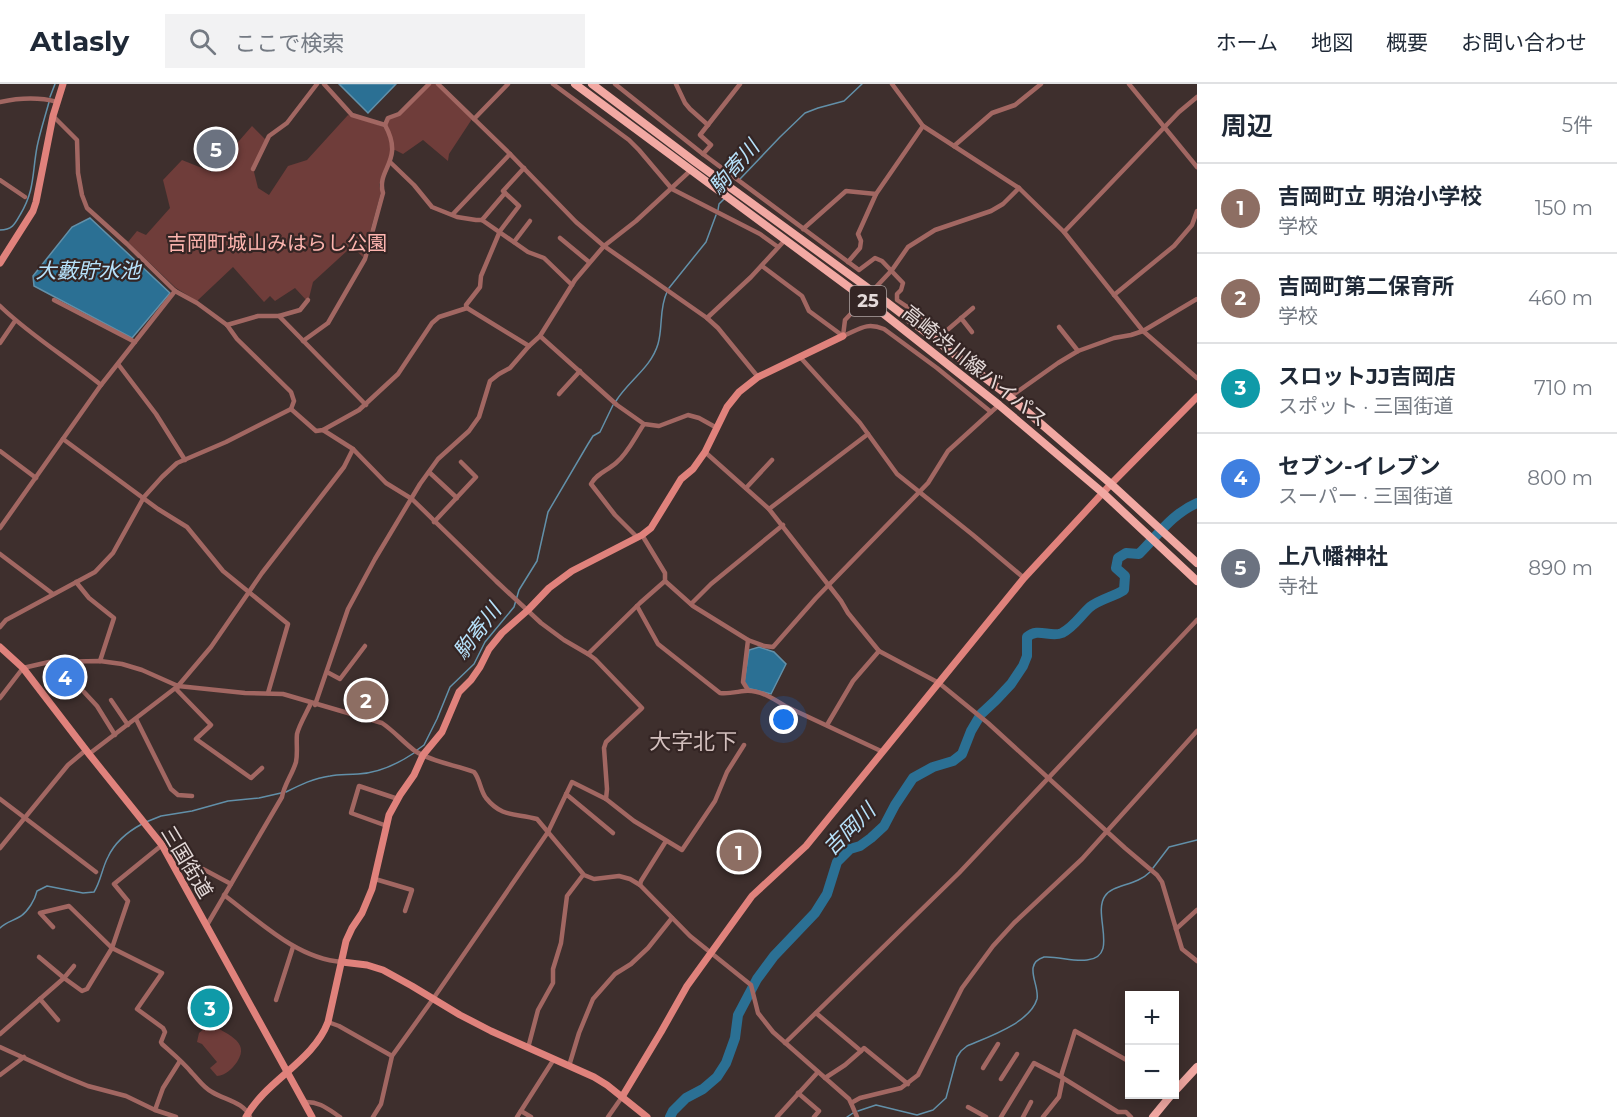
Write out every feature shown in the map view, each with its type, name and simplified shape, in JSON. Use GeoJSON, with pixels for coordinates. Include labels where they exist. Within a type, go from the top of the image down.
{"type":"FeatureCollection","features":[{"type":"Feature","properties":{"kind":"main road","name":"高崎渋川線バイパス"},"geometry":{"type":"LineString","coordinates":[[575,84],[865,299],[999,405],[1103,493],[1197,581]]}},
{"type":"Feature","properties":{"kind":"main road","name":"高崎渋川線バイパス"},"geometry":{"type":"LineString","coordinates":[[592,84],[872,291],[1010,397],[1112,484],[1197,563]]}},
{"type":"Feature","properties":{"kind":"main road"},"geometry":{"type":"LineString","coordinates":[[1179,1086],[1197,1067]]}},
{"type":"Feature","properties":{"kind":"main road"},"geometry":{"type":"LineString","coordinates":[[1153,1117],[1168,1099]]}},
{"type":"Feature","properties":{"kind":"street"},"geometry":{"type":"LineString","coordinates":[[0,263],[35,205],[55,101],[63,84]]}},
{"type":"Feature","properties":{"kind":"street"},"geometry":{"type":"LineString","coordinates":[[253,169],[269,136],[287,123],[317,84]]}},
{"type":"Feature","properties":{"kind":"street"},"geometry":{"type":"LineString","coordinates":[[303,341],[328,323],[365,259],[383,192],[381,185],[390,162],[392,145],[391,136],[385,125],[352,115],[324,84]]}},
{"type":"Feature","properties":{"kind":"street"},"geometry":{"type":"LineString","coordinates":[[385,125],[388,118],[399,114],[429,84]]}},
{"type":"Feature","properties":{"kind":"street"},"geometry":{"type":"LineString","coordinates":[[438,84],[576,222],[604,246],[718,328],[758,377]]}},
{"type":"Feature","properties":{"kind":"street"},"geometry":{"type":"LineString","coordinates":[[443,89],[448,84]]}},
{"type":"Feature","properties":{"kind":"street"},"geometry":{"type":"LineString","coordinates":[[474,119],[508,84]]}},
{"type":"Feature","properties":{"kind":"street"},"geometry":{"type":"LineString","coordinates":[[554,84],[629,140],[672,189],[760,234],[778,247]]}},
{"type":"Feature","properties":{"kind":"street"},"geometry":{"type":"LineString","coordinates":[[615,84],[703,154],[860,270],[874,258],[882,261],[903,283],[897,294],[897,300],[945,332]]}},
{"type":"Feature","properties":{"kind":"street"},"geometry":{"type":"LineString","coordinates":[[624,91],[629,84]]}},
{"type":"Feature","properties":{"kind":"street"},"geometry":{"type":"LineString","coordinates":[[676,84],[685,103],[708,125]]}},
{"type":"Feature","properties":{"kind":"street"},"geometry":{"type":"LineString","coordinates":[[703,154],[711,145],[700,135],[740,84]]}},
{"type":"Feature","properties":{"kind":"street"},"geometry":{"type":"LineString","coordinates":[[892,84],[923,126],[1019,188],[1064,232],[1143,331],[1197,378]]}},
{"type":"Feature","properties":{"kind":"street"},"geometry":{"type":"LineString","coordinates":[[1129,84],[1197,167]]}},
{"type":"Feature","properties":{"kind":"street"},"geometry":{"type":"LineString","coordinates":[[954,146],[992,113],[1015,105],[1036,85]]}},
{"type":"Feature","properties":{"kind":"street"},"geometry":{"type":"LineString","coordinates":[[1064,232],[1179,112],[1197,97]]}},
{"type":"Feature","properties":{"kind":"street"},"geometry":{"type":"LineString","coordinates":[[0,102],[16,99],[55,101]]}},
{"type":"Feature","properties":{"kind":"street"},"geometry":{"type":"LineString","coordinates":[[0,627],[6,620],[95,572],[113,553],[144,497],[169,470],[291,409],[294,400],[291,392],[237,339],[227,325],[197,303],[175,291],[87,208],[78,173],[78,140],[53,116]]}},
{"type":"Feature","properties":{"kind":"street"},"geometry":{"type":"LineString","coordinates":[[848,262],[860,248],[861,242],[858,234],[876,194],[923,126]]}},
{"type":"Feature","properties":{"kind":"street"},"geometry":{"type":"LineString","coordinates":[[453,214],[510,154]]}},
{"type":"Feature","properties":{"kind":"street"},"geometry":{"type":"LineString","coordinates":[[390,162],[414,185],[432,207],[457,217],[482,220],[528,252],[544,258],[572,285]]}},
{"type":"Feature","properties":{"kind":"street"},"geometry":{"type":"LineString","coordinates":[[482,220],[505,193],[503,191],[524,168]]}},
{"type":"Feature","properties":{"kind":"street"},"geometry":{"type":"LineString","coordinates":[[206,927],[287,784],[298,751],[298,730],[327,672],[348,609],[381,549],[429,472],[438,459],[469,431],[479,417],[490,381],[510,368],[540,336],[588,262],[604,246],[636,222],[691,170]]}},
{"type":"Feature","properties":{"kind":"street"},"geometry":{"type":"LineString","coordinates":[[0,180],[25,197]]}},
{"type":"Feature","properties":{"kind":"street"},"geometry":{"type":"LineString","coordinates":[[843,336],[845,320],[892,270],[908,247],[934,230],[992,211],[1003,204],[1019,188]]}},
{"type":"Feature","properties":{"kind":"street"},"geometry":{"type":"LineString","coordinates":[[803,229],[846,190],[876,194]]}},
{"type":"Feature","properties":{"kind":"street"},"geometry":{"type":"LineString","coordinates":[[467,308],[466,305],[480,287],[481,276],[500,231],[519,206],[505,193]]}},
{"type":"Feature","properties":{"kind":"street"},"geometry":{"type":"LineString","coordinates":[[1114,295],[1174,246],[1192,225],[1197,211]]}},
{"type":"Feature","properties":{"kind":"street"},"geometry":{"type":"LineString","coordinates":[[514,242],[530,221]]}},
{"type":"Feature","properties":{"kind":"street"},"geometry":{"type":"LineString","coordinates":[[560,237],[588,262]]}},
{"type":"Feature","properties":{"kind":"street"},"geometry":{"type":"LineString","coordinates":[[707,318],[762,266],[785,240]]}},
{"type":"Feature","properties":{"kind":"street"},"geometry":{"type":"LineString","coordinates":[[762,266],[802,296],[809,311],[843,336]]}},
{"type":"Feature","properties":{"kind":"street"},"geometry":{"type":"LineString","coordinates":[[0,528],[101,385],[175,291]]}},
{"type":"Feature","properties":{"kind":"street"},"geometry":{"type":"LineString","coordinates":[[1010,397],[1078,351],[1114,338],[1143,331],[1197,299]]}},
{"type":"Feature","properties":{"kind":"street"},"geometry":{"type":"LineString","coordinates":[[54,300],[135,342]]}},
{"type":"Feature","properties":{"kind":"street"},"geometry":{"type":"LineString","coordinates":[[227,325],[258,316],[279,316],[300,310],[308,300]]}},
{"type":"Feature","properties":{"kind":"street"},"geometry":{"type":"LineString","coordinates":[[0,306],[15,321],[80,367],[101,385]]}},
{"type":"Feature","properties":{"kind":"street"},"geometry":{"type":"LineString","coordinates":[[291,409],[316,431],[323,430],[359,410],[398,374],[439,316],[467,308],[529,346]]}},
{"type":"Feature","properties":{"kind":"street"},"geometry":{"type":"LineString","coordinates":[[938,341],[973,308]]}},
{"type":"Feature","properties":{"kind":"street"},"geometry":{"type":"LineString","coordinates":[[279,316],[366,405]]}},
{"type":"Feature","properties":{"kind":"street"},"geometry":{"type":"LineString","coordinates":[[961,318],[972,332]]}},
{"type":"Feature","properties":{"kind":"street"},"geometry":{"type":"LineString","coordinates":[[0,343],[15,321]]}},
{"type":"Feature","properties":{"kind":"street"},"geometry":{"type":"LineString","coordinates":[[53,927],[40,913],[69,906],[112,948],[162,973],[137,1009],[163,1028],[165,1032],[162,1044],[193,1073],[200,1084],[213,1093],[232,1101],[248,1116],[258,1100],[308,1053],[324,1032],[346,940],[368,901],[389,815],[414,775],[423,755],[442,732],[459,692],[471,680],[502,633],[549,588],[572,571],[651,528],[681,479],[693,469],[705,452],[727,407],[745,387],[758,377],[843,336],[868,325],[874,325],[884,329],[937,368],[991,412]]}},
{"type":"Feature","properties":{"kind":"street"},"geometry":{"type":"LineString","coordinates":[[1059,327],[1078,351]]}},
{"type":"Feature","properties":{"kind":"street"},"geometry":{"type":"LineString","coordinates":[[540,336],[617,405],[644,424],[659,426],[688,415],[717,428]]}},
{"type":"Feature","properties":{"kind":"street"},"geometry":{"type":"LineString","coordinates":[[800,357],[849,410],[897,474],[1024,578]]}},
{"type":"Feature","properties":{"kind":"street"},"geometry":{"type":"LineString","coordinates":[[118,364],[156,414],[185,460]]}},
{"type":"Feature","properties":{"kind":"street"},"geometry":{"type":"LineString","coordinates":[[559,394],[580,371]]}},
{"type":"Feature","properties":{"kind":"street"},"geometry":{"type":"LineString","coordinates":[[608,1117],[687,986],[752,896],[806,846],[1024,578],[1197,397]]}},
{"type":"Feature","properties":{"kind":"street"},"geometry":{"type":"LineString","coordinates":[[665,581],[691,604],[748,640],[773,647],[928,483],[948,451],[999,405]]}},
{"type":"Feature","properties":{"kind":"street"},"geometry":{"type":"LineString","coordinates":[[588,654],[665,581],[665,573],[640,536],[615,515],[591,484],[598,474],[616,464],[644,424]]}},
{"type":"Feature","properties":{"kind":"street"},"geometry":{"type":"LineString","coordinates":[[323,430],[353,449],[386,483],[412,499],[528,610],[564,640],[588,654],[642,708],[606,742],[604,748],[606,799]]}},
{"type":"Feature","properties":{"kind":"street"},"geometry":{"type":"LineString","coordinates":[[769,509],[868,434]]}},
{"type":"Feature","properties":{"kind":"street"},"geometry":{"type":"LineString","coordinates":[[63,439],[158,509],[187,527],[223,571],[288,624],[268,693]]}},
{"type":"Feature","properties":{"kind":"street"},"geometry":{"type":"LineString","coordinates":[[0,848],[68,765],[115,735],[178,686],[211,647],[248,592],[344,467],[353,449]]}},
{"type":"Feature","properties":{"kind":"street"},"geometry":{"type":"LineString","coordinates":[[0,451],[36,477]]}},
{"type":"Feature","properties":{"kind":"street"},"geometry":{"type":"LineString","coordinates":[[705,452],[769,509],[783,525],[879,651],[939,683],[988,723],[1156,875],[1162,882],[1182,949],[1197,962]]}},
{"type":"Feature","properties":{"kind":"street"},"geometry":{"type":"LineString","coordinates":[[746,488],[772,460]]}},
{"type":"Feature","properties":{"kind":"street"},"geometry":{"type":"LineString","coordinates":[[434,522],[476,477],[461,462]]}},
{"type":"Feature","properties":{"kind":"street"},"geometry":{"type":"LineString","coordinates":[[429,472],[457,498]]}},
{"type":"Feature","properties":{"kind":"street"},"geometry":{"type":"LineString","coordinates":[[691,604],[711,584],[783,525]]}},
{"type":"Feature","properties":{"kind":"street"},"geometry":{"type":"LineString","coordinates":[[0,554],[53,594]]}},
{"type":"Feature","properties":{"kind":"street"},"geometry":{"type":"LineString","coordinates":[[76,582],[89,598],[114,618],[100,661]]}},
{"type":"Feature","properties":{"kind":"street"},"geometry":{"type":"LineString","coordinates":[[637,606],[658,644],[720,693],[748,690],[771,697],[785,706],[884,752]]}},
{"type":"Feature","properties":{"kind":"street"},"geometry":{"type":"LineString","coordinates":[[786,1043],[959,873],[1197,620]]}},
{"type":"Feature","properties":{"kind":"street"},"geometry":{"type":"LineString","coordinates":[[748,640],[743,682],[748,690]]}},
{"type":"Feature","properties":{"kind":"street"},"geometry":{"type":"LineString","coordinates":[[327,672],[340,679],[365,646]]}},
{"type":"Feature","properties":{"kind":"street","name":"三国街道"},"geometry":{"type":"LineString","coordinates":[[0,647],[23,668],[162,845],[312,1117]]}},
{"type":"Feature","properties":{"kind":"street"},"geometry":{"type":"LineString","coordinates":[[827,725],[853,681],[879,651]]}},
{"type":"Feature","properties":{"kind":"street"},"geometry":{"type":"LineString","coordinates":[[0,698],[23,668],[49,663],[100,661],[142,670],[178,686],[283,694],[382,723],[426,757],[474,772],[484,797],[498,810],[537,819],[583,874],[594,879],[619,876],[640,885],[690,936],[751,985],[759,1015],[773,1032],[852,1104],[857,1117]]}},
{"type":"Feature","properties":{"kind":"street"},"geometry":{"type":"LineString","coordinates":[[178,686],[177,690],[211,725],[196,739],[251,778],[262,768]]}},
{"type":"Feature","properties":{"kind":"street"},"geometry":{"type":"LineString","coordinates":[[84,692],[97,706],[115,735]]}},
{"type":"Feature","properties":{"kind":"street"},"geometry":{"type":"LineString","coordinates":[[111,700],[128,725]]}},
{"type":"Feature","properties":{"kind":"street"},"geometry":{"type":"LineString","coordinates":[[136,719],[171,789],[178,795],[192,796]]}},
{"type":"Feature","properties":{"kind":"street"},"geometry":{"type":"LineString","coordinates":[[852,1104],[860,1098],[901,1088],[918,1075],[962,988],[993,946],[1082,859],[1197,731]]}},
{"type":"Feature","properties":{"kind":"street"},"geometry":{"type":"LineString","coordinates":[[375,1117],[381,1104],[392,1056],[548,832],[572,782],[606,799],[634,821],[682,850],[715,801],[744,745]]}},
{"type":"Feature","properties":{"kind":"street"},"geometry":{"type":"LineString","coordinates":[[387,826],[351,813],[359,786],[398,799]]}},
{"type":"Feature","properties":{"kind":"street"},"geometry":{"type":"LineString","coordinates":[[566,795],[613,832]]}},
{"type":"Feature","properties":{"kind":"street"},"geometry":{"type":"LineString","coordinates":[[0,799],[96,872]]}},
{"type":"Feature","properties":{"kind":"street"},"geometry":{"type":"LineString","coordinates":[[640,885],[666,841]]}},
{"type":"Feature","properties":{"kind":"street"},"geometry":{"type":"LineString","coordinates":[[39,957],[82,991],[87,989],[112,948],[128,901],[114,884],[162,845]]}},
{"type":"Feature","properties":{"kind":"street"},"geometry":{"type":"LineString","coordinates":[[202,869],[231,885]]}},
{"type":"Feature","properties":{"kind":"street"},"geometry":{"type":"LineString","coordinates":[[528,1048],[538,1010],[553,983],[553,969],[561,943],[567,896],[583,874]]}},
{"type":"Feature","properties":{"kind":"street"},"geometry":{"type":"LineString","coordinates":[[375,879],[412,890],[405,912]]}},
{"type":"Feature","properties":{"kind":"street"},"geometry":{"type":"LineString","coordinates":[[224,895],[293,947],[342,962],[367,965],[396,976],[481,1026],[594,1077],[647,1117]]}},
{"type":"Feature","properties":{"kind":"street"},"geometry":{"type":"LineString","coordinates":[[1176,929],[1197,910]]}},
{"type":"Feature","properties":{"kind":"street"},"geometry":{"type":"LineString","coordinates":[[569,1065],[593,999],[615,974],[632,964],[648,948],[672,918]]}},
{"type":"Feature","properties":{"kind":"street"},"geometry":{"type":"LineString","coordinates":[[276,1000],[293,947]]}},
{"type":"Feature","properties":{"kind":"street"},"geometry":{"type":"LineString","coordinates":[[0,1034],[64,978],[74,966]]}},
{"type":"Feature","properties":{"kind":"street"},"geometry":{"type":"LineString","coordinates":[[40,999],[58,1020]]}},
{"type":"Feature","properties":{"kind":"street"},"geometry":{"type":"LineString","coordinates":[[816,1013],[861,1051]]}},
{"type":"Feature","properties":{"kind":"street"},"geometry":{"type":"LineString","coordinates":[[328,1022],[392,1056]]}},
{"type":"Feature","properties":{"kind":"street"},"geometry":{"type":"LineString","coordinates":[[1043,1117],[1059,1097],[1063,1078],[1061,1076],[1075,1031],[1125,1059]]}},
{"type":"Feature","properties":{"kind":"street"},"geometry":{"type":"LineString","coordinates":[[983,1068],[998,1044]]}},
{"type":"Feature","properties":{"kind":"street"},"geometry":{"type":"LineString","coordinates":[[0,1047],[88,1086],[126,1096],[176,1117]]}},
{"type":"Feature","properties":{"kind":"street"},"geometry":{"type":"LineString","coordinates":[[825,1078],[845,1065],[864,1048],[908,1084]]}},
{"type":"Feature","properties":{"kind":"street"},"geometry":{"type":"LineString","coordinates":[[1001,1079],[1017,1054]]}},
{"type":"Feature","properties":{"kind":"street"},"geometry":{"type":"LineString","coordinates":[[0,1075],[24,1057]]}},
{"type":"Feature","properties":{"kind":"street"},"geometry":{"type":"LineString","coordinates":[[517,1117],[554,1059]]}},
{"type":"Feature","properties":{"kind":"street"},"geometry":{"type":"LineString","coordinates":[[155,1110],[163,1088],[180,1061]]}},
{"type":"Feature","properties":{"kind":"street"},"geometry":{"type":"LineString","coordinates":[[1001,1117],[1034,1063],[1118,1112],[1126,1112],[1131,1117]]}},
{"type":"Feature","properties":{"kind":"street"},"geometry":{"type":"LineString","coordinates":[[777,1117],[818,1072]]}},
{"type":"Feature","properties":{"kind":"street"},"geometry":{"type":"LineString","coordinates":[[798,1094],[819,1111],[814,1117]]}},
{"type":"Feature","properties":{"kind":"street"},"geometry":{"type":"LineString","coordinates":[[304,1102],[313,1101],[340,1117]]}},
{"type":"Feature","properties":{"kind":"street"},"geometry":{"type":"LineString","coordinates":[[1023,1117],[1031,1102]]}},
{"type":"Feature","properties":{"kind":"street"},"geometry":{"type":"LineString","coordinates":[[968,1107],[986,1117]]}},
{"type":"Feature","properties":{"kind":"street"},"geometry":{"type":"LineString","coordinates":[[521,1111],[531,1117]]}},
{"type":"Feature","properties":{"kind":"green space","name":"吉岡町城山みはらし公園"},"geometry":{"type":"Polygon","coordinates":[[[431,84],[436,84],[472,119],[449,154],[448,161],[423,140],[403,154],[391,150],[379,185],[381,192],[363,257],[349,244],[348,250],[313,282],[308,302],[295,288],[275,301],[270,296],[264,302],[233,267],[197,301],[176,288],[128,242],[137,231],[146,235],[170,208],[163,180],[182,160],[212,172],[252,126],[267,141],[254,172],[258,188],[269,195],[288,166],[307,160],[348,115],[384,127],[389,119],[400,115],[431,84]]]}},
{"type":"Feature","properties":{"kind":"green space"},"geometry":{"type":"Polygon","coordinates":[[[211,1023],[234,1038],[241,1048],[241,1054],[233,1067],[217,1076],[210,1068],[217,1062],[202,1044],[197,1042],[199,1033],[211,1023]]]}},
{"type":"Feature","properties":{"kind":"water"},"geometry":{"type":"Polygon","coordinates":[[[339,84],[396,84],[368,113],[339,84]]]}},
{"type":"Feature","properties":{"kind":"water","name":"大藪貯水池"},"geometry":{"type":"Polygon","coordinates":[[[90,218],[170,293],[132,338],[34,286],[33,276],[72,227],[90,218]]]}},
{"type":"Feature","properties":{"kind":"water"},"geometry":{"type":"Polygon","coordinates":[[[759,647],[774,652],[786,664],[771,694],[747,688],[744,682],[749,650],[759,647]]]}},
{"type":"Feature","properties":{"kind":"waterway"},"geometry":{"type":"LineString","coordinates":[[50,97],[55,84]]}},
{"type":"Feature","properties":{"kind":"waterway","name":"駒寄川"},"geometry":{"type":"LineString","coordinates":[[740,179],[805,113],[844,101],[862,84]]}},
{"type":"Feature","properties":{"kind":"waterway"},"geometry":{"type":"LineString","coordinates":[[0,230],[10,228],[15,224],[25,206],[32,182],[38,141],[49,102]]}},
{"type":"Feature","properties":{"kind":"waterway","name":"駒寄川"},"geometry":{"type":"LineString","coordinates":[[718,210],[719,204],[724,199]]}},
{"type":"Feature","properties":{"kind":"waterway","name":"駒寄川"},"geometry":{"type":"LineString","coordinates":[[669,288],[706,242],[716,215]]}},
{"type":"Feature","properties":{"kind":"waterway","name":"駒寄川"},"geometry":{"type":"LineString","coordinates":[[616,401],[655,353],[667,292]]}},
{"type":"Feature","properties":{"kind":"waterway","name":"駒寄川"},"geometry":{"type":"LineString","coordinates":[[417,750],[424,745],[450,687],[474,664],[485,642],[514,607],[519,590],[537,561],[548,512],[593,436],[600,432],[613,405]]}},
{"type":"Feature","properties":{"kind":"waterway","name":"吉岡川"},"geometry":{"type":"LineString","coordinates":[[670,1117],[686,1098],[703,1089],[717,1077],[726,1063],[735,1038],[738,1015],[757,979],[774,956],[815,913],[827,894],[837,862],[850,849],[860,846],[884,826],[913,778],[933,767],[953,761],[962,754],[981,714],[1011,684],[1023,666],[1027,656],[1027,637],[1035,633],[1062,633],[1094,604],[1124,590],[1125,576],[1116,568],[1118,558],[1126,553],[1139,554],[1173,519],[1197,503]]}},
{"type":"Feature","properties":{"kind":"waterway","name":"駒寄川"},"geometry":{"type":"LineString","coordinates":[[286,792],[324,777],[380,770],[414,753]]}},
{"type":"Feature","properties":{"kind":"waterway","name":"駒寄川"},"geometry":{"type":"LineString","coordinates":[[146,822],[161,816],[192,811],[228,801],[281,793]]}},
{"type":"Feature","properties":{"kind":"waterway","name":"駒寄川"},"geometry":{"type":"LineString","coordinates":[[0,928],[24,914],[33,902],[37,891],[47,886],[83,893],[94,892],[114,847],[126,834],[142,824]]}},
{"type":"Feature","properties":{"kind":"waterway"},"geometry":{"type":"LineString","coordinates":[[1153,868],[1169,847],[1197,840]]}},
{"type":"Feature","properties":{"kind":"waterway"},"geometry":{"type":"LineString","coordinates":[[858,1111],[876,1105],[917,1115],[933,1110],[946,1098],[957,1057],[961,1051],[967,1046],[997,1034],[1017,1022],[1033,1008],[1037,999],[1033,970],[1038,960],[1044,957],[1071,960],[1087,960],[1097,957],[1104,943],[1101,913],[1105,896],[1113,889],[1138,880],[1150,872]]}},
{"type":"Feature","properties":{"kind":"waterway"},"geometry":{"type":"LineString","coordinates":[[847,1117],[853,1113]]}},
{"type":"Feature","properties":{"kind":"place","name":"上八幡神社"},"geometry":{"type":"Point","coordinates":[216,149]}},
{"type":"Feature","properties":{"kind":"place","name":"セブン-イレブン"},"geometry":{"type":"Point","coordinates":[65,677]}},
{"type":"Feature","properties":{"kind":"place","name":"吉岡町第二保育所"},"geometry":{"type":"Point","coordinates":[366,700]}},
{"type":"Feature","properties":{"kind":"place","name":"吉岡町立 明治小学校"},"geometry":{"type":"Point","coordinates":[739,852]}},
{"type":"Feature","properties":{"kind":"place","name":"スロットJJ吉岡店"},"geometry":{"type":"Point","coordinates":[210,1008]}},
{"type":"Feature","properties":{"kind":"district","name":"大字北下"},"geometry":{"type":"Point","coordinates":[693,741]}}]}
